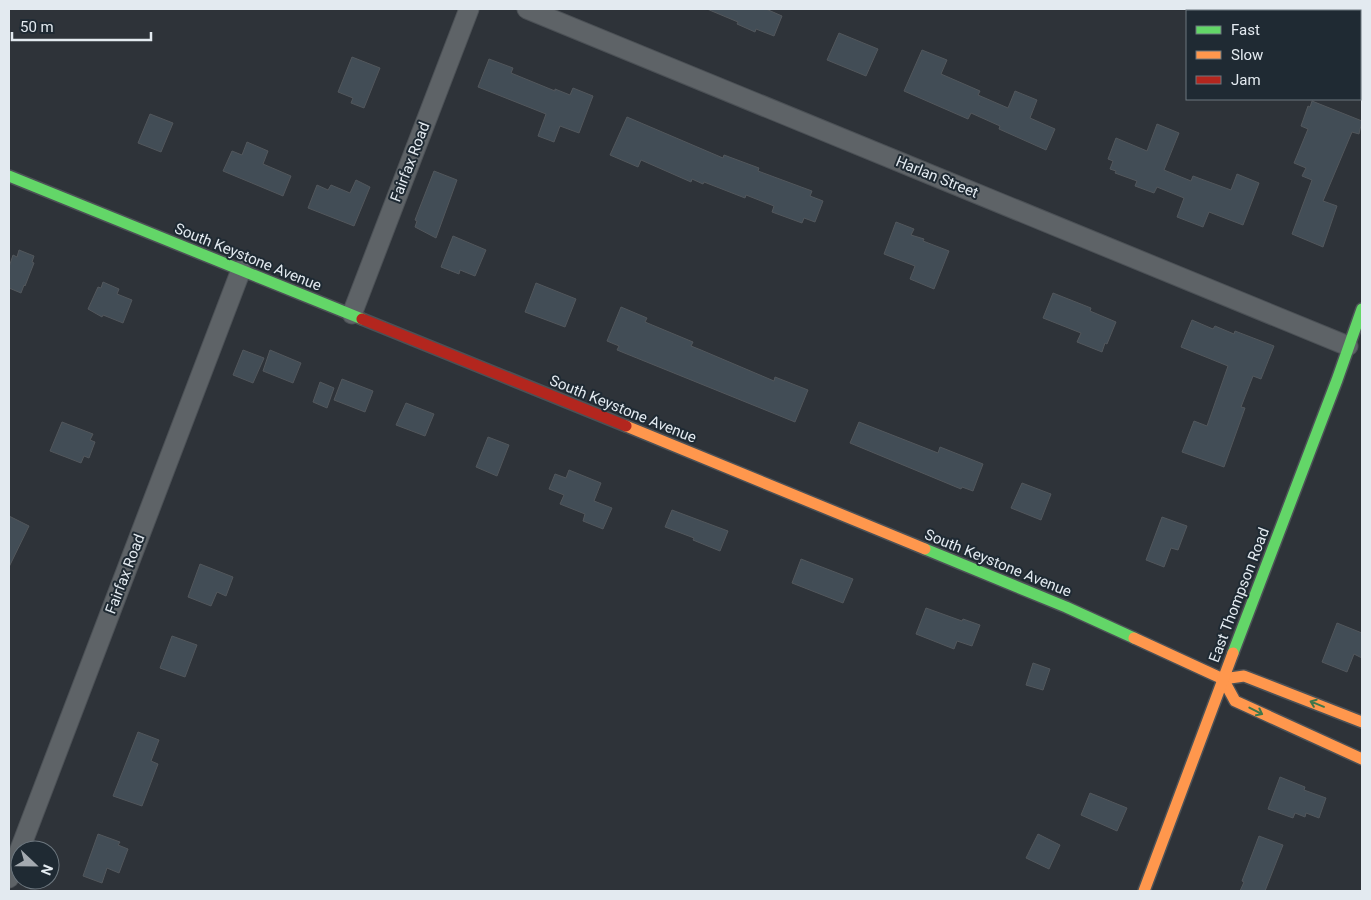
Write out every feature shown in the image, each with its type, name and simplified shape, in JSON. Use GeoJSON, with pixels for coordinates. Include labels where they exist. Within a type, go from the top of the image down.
{"type":"FeatureCollection","features":[{"type":"Feature","properties":{"kind":"main road","name":"South Keystone Avenue"},"geometry":{"type":"LineString","coordinates":[[9,176],[352,314],[1066,607],[1223,679],[1244,676],[1362,722]]}},
{"type":"Feature","properties":{"kind":"main road","name":"East Thompson Road"},"geometry":{"type":"LineString","coordinates":[[1144,891],[1334,389],[1362,309]]}},
{"type":"Feature","properties":{"kind":"main road"},"geometry":{"type":"LineString","coordinates":[[1223,679],[1235,701],[1362,759]]}},
{"type":"Feature","properties":{"kind":"street","name":"Fairfax Road"},"geometry":{"type":"LineString","coordinates":[[352,314],[469,9]]}},
{"type":"Feature","properties":{"kind":"street","name":"Harlan Street"},"geometry":{"type":"LineString","coordinates":[[527,9],[1348,346]]}},
{"type":"Feature","properties":{"kind":"street","name":"Fairfax Road"},"geometry":{"type":"LineString","coordinates":[[9,878],[241,270]]}},
{"type":"Feature","properties":{"kind":"building"},"geometry":{"type":"Polygon","coordinates":[[[707,9],[766,9],[782,16],[774,36],[756,29],[755,32],[737,24],[738,22],[707,9]]]}},
{"type":"Feature","properties":{"kind":"building"},"geometry":{"type":"Polygon","coordinates":[[[839,33],[878,49],[866,76],[827,60],[839,33]]]}},
{"type":"Feature","properties":{"kind":"building"},"geometry":{"type":"Polygon","coordinates":[[[922,50],[947,60],[941,74],[980,91],[978,95],[1008,108],[1015,91],[1037,100],[1030,118],[1055,129],[1046,150],[999,129],[1000,126],[971,113],[968,119],[904,91],[922,50]]]}},
{"type":"Feature","properties":{"kind":"building"},"geometry":{"type":"Polygon","coordinates":[[[352,57],[380,68],[364,108],[351,103],[353,98],[338,92],[352,57]]]}},
{"type":"Feature","properties":{"kind":"building"},"geometry":{"type":"Polygon","coordinates":[[[489,59],[513,68],[511,73],[555,91],[555,89],[570,95],[573,88],[593,96],[579,133],[560,126],[554,142],[538,136],[546,114],[478,87],[489,59]]]}},
{"type":"Feature","properties":{"kind":"building"},"geometry":{"type":"Polygon","coordinates":[[[1312,101],[1362,121],[1359,134],[1352,132],[1323,201],[1337,206],[1323,247],[1292,234],[1312,180],[1302,176],[1306,168],[1294,163],[1308,129],[1301,126],[1308,106],[1310,107],[1312,101]]]}},
{"type":"Feature","properties":{"kind":"building"},"geometry":{"type":"Polygon","coordinates":[[[150,114],[173,123],[161,152],[138,143],[150,114]]]}},
{"type":"Feature","properties":{"kind":"building"},"geometry":{"type":"Polygon","coordinates":[[[627,117],[723,158],[724,155],[759,168],[758,171],[812,191],[810,196],[823,201],[815,222],[804,218],[802,223],[772,212],[774,206],[746,195],[745,198],[692,179],[691,182],[641,160],[638,167],[610,155],[627,117]]]}},
{"type":"Feature","properties":{"kind":"building"},"geometry":{"type":"Polygon","coordinates":[[[1157,124],[1179,133],[1164,170],[1191,181],[1193,176],[1231,190],[1237,174],[1259,183],[1243,225],[1209,212],[1203,227],[1177,217],[1184,198],[1157,187],[1154,193],[1135,186],[1137,181],[1115,173],[1116,171],[1110,169],[1113,161],[1108,159],[1116,138],[1147,151],[1157,124]]]}},
{"type":"Feature","properties":{"kind":"building"},"geometry":{"type":"Polygon","coordinates":[[[247,142],[268,151],[263,164],[291,176],[283,196],[223,171],[232,151],[242,155],[247,142]]]}},
{"type":"Feature","properties":{"kind":"building"},"geometry":{"type":"Polygon","coordinates":[[[434,171],[457,180],[436,238],[415,227],[417,221],[415,220],[434,171]]]}},
{"type":"Feature","properties":{"kind":"building"},"geometry":{"type":"Polygon","coordinates":[[[356,180],[370,187],[354,226],[308,208],[317,185],[328,190],[331,185],[350,193],[356,180]]]}},
{"type":"Feature","properties":{"kind":"building"},"geometry":{"type":"Polygon","coordinates":[[[896,222],[914,229],[911,235],[949,251],[934,289],[910,279],[915,266],[884,254],[896,222]]]}},
{"type":"Feature","properties":{"kind":"building"},"geometry":{"type":"Polygon","coordinates":[[[453,236],[486,250],[475,276],[460,270],[459,274],[441,267],[453,236]]]}},
{"type":"Feature","properties":{"kind":"building"},"geometry":{"type":"Polygon","coordinates":[[[19,250],[34,256],[32,262],[34,263],[21,293],[9,288],[9,267],[13,255],[17,257],[19,250]]]}},
{"type":"Feature","properties":{"kind":"building"},"geometry":{"type":"Polygon","coordinates":[[[103,282],[119,289],[117,294],[132,300],[123,323],[103,315],[102,317],[88,309],[98,287],[101,288],[103,282]]]}},
{"type":"Feature","properties":{"kind":"building"},"geometry":{"type":"Polygon","coordinates":[[[536,283],[576,299],[565,327],[525,312],[536,283]]]}},
{"type":"Feature","properties":{"kind":"building"},"geometry":{"type":"Polygon","coordinates":[[[1053,293],[1091,308],[1090,311],[1116,322],[1102,352],[1077,342],[1081,333],[1043,318],[1053,293]]]}},
{"type":"Feature","properties":{"kind":"building"},"geometry":{"type":"Polygon","coordinates":[[[621,307],[647,318],[645,322],[693,342],[691,346],[774,381],[775,377],[808,390],[795,422],[617,350],[619,346],[607,341],[621,307]]]}},
{"type":"Feature","properties":{"kind":"building"},"geometry":{"type":"Polygon","coordinates":[[[1192,320],[1213,329],[1215,326],[1234,334],[1235,331],[1274,346],[1261,379],[1253,376],[1241,407],[1245,408],[1224,467],[1182,452],[1194,421],[1207,426],[1228,366],[1181,347],[1192,320]]]}},
{"type":"Feature","properties":{"kind":"building"},"geometry":{"type":"Polygon","coordinates":[[[243,350],[264,358],[253,383],[233,375],[243,350]]]}},
{"type":"Feature","properties":{"kind":"building"},"geometry":{"type":"Polygon","coordinates":[[[270,350],[301,363],[293,383],[263,371],[270,350]]]}},
{"type":"Feature","properties":{"kind":"building"},"geometry":{"type":"Polygon","coordinates":[[[342,379],[373,391],[365,412],[334,400],[342,379]]]}},
{"type":"Feature","properties":{"kind":"building"},"geometry":{"type":"Polygon","coordinates":[[[320,382],[334,388],[327,408],[313,402],[320,382]]]}},
{"type":"Feature","properties":{"kind":"building"},"geometry":{"type":"Polygon","coordinates":[[[406,403],[434,414],[425,436],[396,425],[406,403]]]}},
{"type":"Feature","properties":{"kind":"building"},"geometry":{"type":"Polygon","coordinates":[[[62,422],[93,434],[90,440],[95,442],[89,458],[84,456],[81,463],[50,451],[62,422]]]}},
{"type":"Feature","properties":{"kind":"building"},"geometry":{"type":"Polygon","coordinates":[[[859,422],[938,453],[940,447],[983,464],[973,491],[962,487],[961,489],[850,443],[859,422]]]}},
{"type":"Feature","properties":{"kind":"building"},"geometry":{"type":"Polygon","coordinates":[[[488,437],[509,445],[497,476],[476,467],[488,437]]]}},
{"type":"Feature","properties":{"kind":"building"},"geometry":{"type":"Polygon","coordinates":[[[569,470],[601,483],[594,501],[612,508],[603,529],[583,521],[585,514],[560,504],[564,495],[549,489],[555,474],[566,478],[569,470]]]}},
{"type":"Feature","properties":{"kind":"building"},"geometry":{"type":"Polygon","coordinates":[[[1022,483],[1051,494],[1041,520],[1011,508],[1022,483]]]}},
{"type":"Feature","properties":{"kind":"building"},"geometry":{"type":"Polygon","coordinates":[[[672,510],[728,531],[720,551],[693,540],[694,538],[665,527],[672,510]]]}},
{"type":"Feature","properties":{"kind":"building"},"geometry":{"type":"Polygon","coordinates":[[[9,516],[29,526],[9,567],[9,516]]]}},
{"type":"Feature","properties":{"kind":"building"},"geometry":{"type":"Polygon","coordinates":[[[1162,517],[1187,526],[1178,550],[1171,548],[1164,567],[1146,560],[1162,517]]]}},
{"type":"Feature","properties":{"kind":"building"},"geometry":{"type":"Polygon","coordinates":[[[801,559],[853,579],[843,603],[792,583],[801,559]]]}},
{"type":"Feature","properties":{"kind":"building"},"geometry":{"type":"Polygon","coordinates":[[[200,564],[233,577],[226,596],[217,592],[211,606],[188,597],[200,564]]]}},
{"type":"Feature","properties":{"kind":"building"},"geometry":{"type":"Polygon","coordinates":[[[926,608],[962,621],[963,619],[980,625],[972,646],[957,641],[954,649],[916,634],[926,608]]]}},
{"type":"Feature","properties":{"kind":"building"},"geometry":{"type":"Polygon","coordinates":[[[1337,623],[1362,633],[1362,658],[1354,654],[1347,672],[1322,662],[1337,623]]]}},
{"type":"Feature","properties":{"kind":"building"},"geometry":{"type":"Polygon","coordinates":[[[172,636],[197,645],[185,677],[160,668],[172,636]]]}},
{"type":"Feature","properties":{"kind":"building"},"geometry":{"type":"Polygon","coordinates":[[[1033,663],[1050,669],[1043,690],[1026,685],[1033,663]]]}},
{"type":"Feature","properties":{"kind":"building"},"geometry":{"type":"Polygon","coordinates":[[[138,732],[159,740],[151,761],[158,764],[142,806],[113,796],[138,732]]]}},
{"type":"Feature","properties":{"kind":"building"},"geometry":{"type":"Polygon","coordinates":[[[1280,777],[1305,787],[1304,790],[1326,798],[1319,818],[1306,813],[1305,817],[1295,813],[1293,818],[1268,809],[1280,777]]]}},
{"type":"Feature","properties":{"kind":"building"},"geometry":{"type":"Polygon","coordinates":[[[1090,793],[1127,808],[1117,831],[1081,815],[1090,793]]]}},
{"type":"Feature","properties":{"kind":"building"},"geometry":{"type":"Polygon","coordinates":[[[98,834],[120,842],[118,845],[128,849],[119,873],[107,868],[102,883],[83,876],[98,834]]]}},
{"type":"Feature","properties":{"kind":"building"},"geometry":{"type":"Polygon","coordinates":[[[1038,834],[1060,845],[1049,869],[1026,858],[1038,834]]]}},
{"type":"Feature","properties":{"kind":"building"},"geometry":{"type":"Polygon","coordinates":[[[1259,836],[1283,845],[1265,891],[1240,891],[1244,882],[1242,881],[1259,836]]]}},
{"type":"Feature","properties":{"kind":"traffic: fast"},"geometry":{"type":"LineString","coordinates":[[9,176],[362,319]]}},
{"type":"Feature","properties":{"kind":"traffic: fast"},"geometry":{"type":"LineString","coordinates":[[1233,653],[1337,380],[1362,309]]}},
{"type":"Feature","properties":{"kind":"traffic: fast"},"geometry":{"type":"LineString","coordinates":[[925,549],[1066,607],[1134,638]]}},
{"type":"Feature","properties":{"kind":"traffic: slow"},"geometry":{"type":"LineString","coordinates":[[626,426],[925,549]]}},
{"type":"Feature","properties":{"kind":"traffic: slow"},"geometry":{"type":"LineString","coordinates":[[1134,638],[1223,679],[1244,676],[1362,722]]}},
{"type":"Feature","properties":{"kind":"traffic: slow"},"geometry":{"type":"LineString","coordinates":[[1144,891],[1233,653]]}},
{"type":"Feature","properties":{"kind":"traffic: slow"},"geometry":{"type":"LineString","coordinates":[[1223,679],[1235,701],[1362,759]]}},
{"type":"Feature","properties":{"kind":"traffic: jam"},"geometry":{"type":"LineString","coordinates":[[362,319],[626,426]]}}]}
